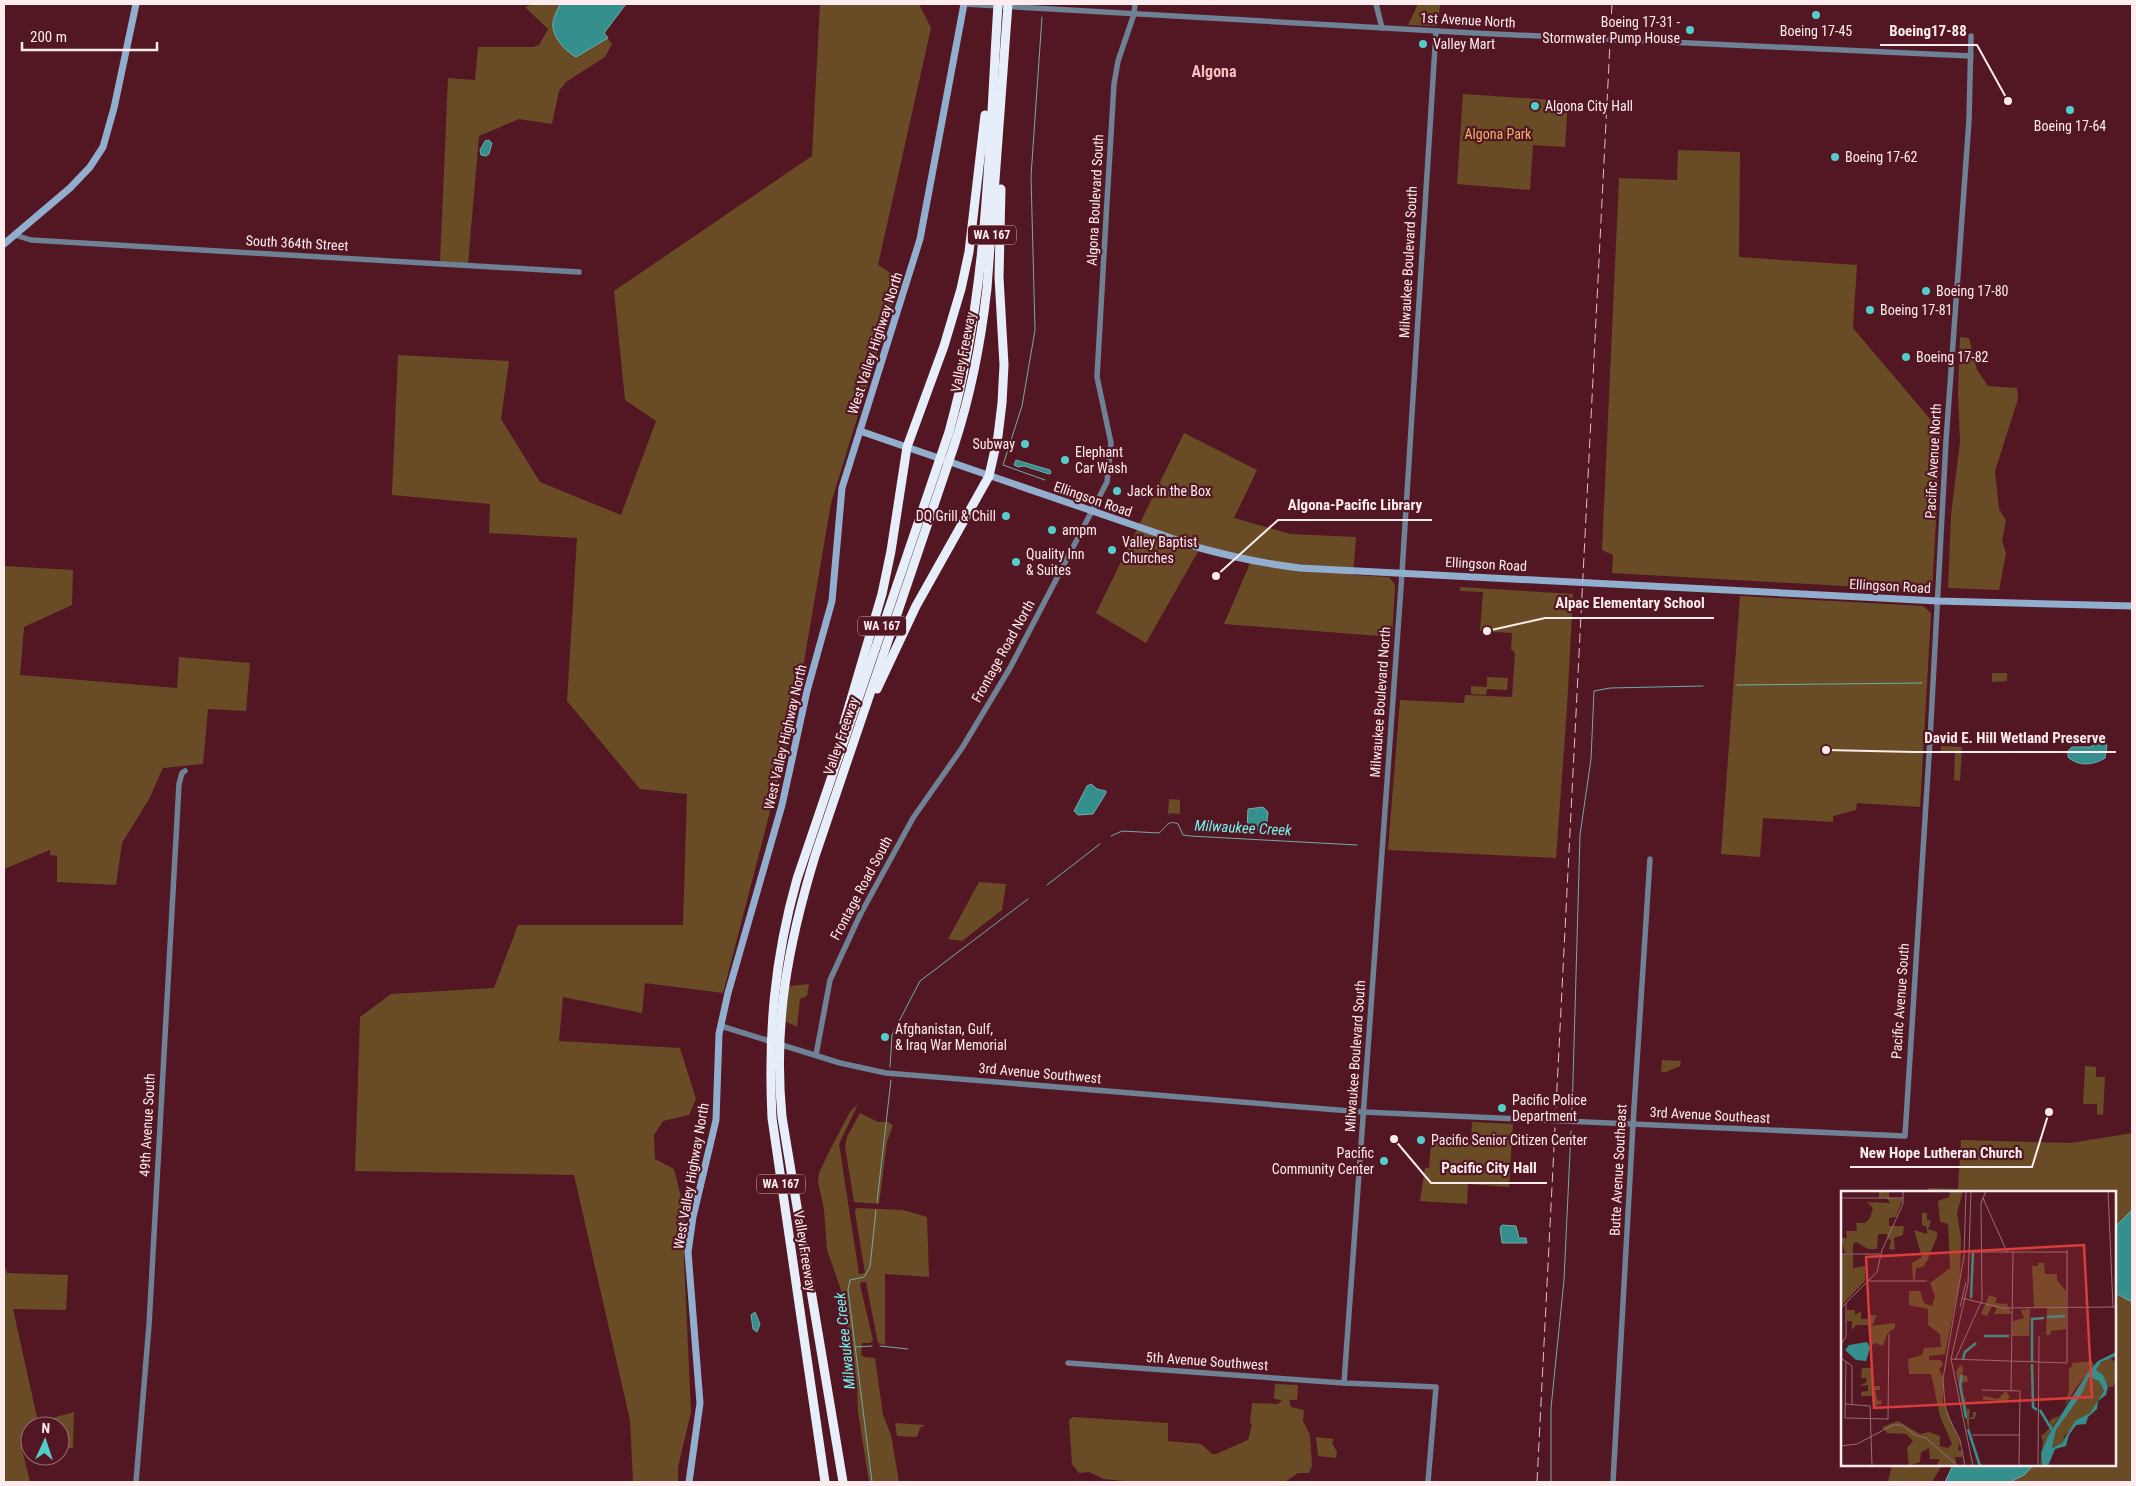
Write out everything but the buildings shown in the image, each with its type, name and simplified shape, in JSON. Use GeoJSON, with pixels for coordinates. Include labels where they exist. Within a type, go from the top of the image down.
{"type":"FeatureCollection","features":[{"type":"Feature","properties":{"kind":"highway","name":"Valley Freeway"},"geometry":{"type":"LineString","coordinates":[[825,1482],[772,1118],[775,1026],[781,940],[797,879],[814,827],[950,444],[970,395],[984,321],[994,216],[1004,59],[1002,20],[998,4]]}},
{"type":"Feature","properties":{"kind":"highway","name":"Valley Freeway"},"geometry":{"type":"LineString","coordinates":[[950,444],[976,309],[994,55],[1002,20],[1008,4]]}},
{"type":"Feature","properties":{"kind":"highway"},"geometry":{"type":"LineString","coordinates":[[814,827],[820,797],[882,594],[907,447],[944,346],[961,289],[969,252],[994,55]]}},
{"type":"Feature","properties":{"kind":"highway"},"geometry":{"type":"LineString","coordinates":[[848,758],[893,652],[916,606],[989,476],[998,436],[1004,374],[999,277],[1004,59]]}},
{"type":"Feature","properties":{"kind":"highway","name":"Valley Freeway"},"geometry":{"type":"LineString","coordinates":[[775,1026],[801,902],[939,476]]}},
{"type":"Feature","properties":{"kind":"highway","name":"Valley Freeway"},"geometry":{"type":"LineString","coordinates":[[774,1059],[788,1156],[843,1482]]}},
{"type":"Feature","properties":{"kind":"main road"},"geometry":{"type":"LineString","coordinates":[[4,244],[73,185],[90,167],[103,147],[114,108],[136,4]]}},
{"type":"Feature","properties":{"kind":"main road","name":"West Valley Highway North"},"geometry":{"type":"LineString","coordinates":[[689,1482],[700,1403],[688,1252],[693,1217],[716,1120],[718,1048],[721,1026],[728,993],[782,804],[807,692],[832,601],[840,500],[920,239],[964,4]]}},
{"type":"Feature","properties":{"kind":"main road","name":"Ellingson Road"},"geometry":{"type":"LineString","coordinates":[[860,431],[1200,548],[1238,558],[1300,568],[1938,601],[2132,606]]}},
{"type":"Feature","properties":{"kind":"street","name":"1st Avenue North"},"geometry":{"type":"LineString","coordinates":[[964,4],[1436,31],[1971,56]]}},
{"type":"Feature","properties":{"kind":"street","name":"Algona Boulevard South"},"geometry":{"type":"LineString","coordinates":[[1107,482],[1111,443],[1108,422],[1099,391],[1098,358],[1114,84],[1118,61],[1134,14],[1135,4]]}},
{"type":"Feature","properties":{"kind":"street"},"geometry":{"type":"LineString","coordinates":[[1376,4],[1382,28]]}},
{"type":"Feature","properties":{"kind":"street","name":"Milwaukee Boulevard South"},"geometry":{"type":"LineString","coordinates":[[1407,494],[1436,31]]}},
{"type":"Feature","properties":{"kind":"street","name":"Pacific Avenue North"},"geometry":{"type":"LineString","coordinates":[[1922,867],[1946,441],[1961,241],[1971,36]]}},
{"type":"Feature","properties":{"kind":"street","name":"South 364th Street"},"geometry":{"type":"LineString","coordinates":[[15,235],[31,240],[579,272]]}},
{"type":"Feature","properties":{"kind":"street","name":"Frontage Road North"},"geometry":{"type":"LineString","coordinates":[[962,748],[1010,668],[1107,482]]}},
{"type":"Feature","properties":{"kind":"street","name":"Milwaukee Boulevard North"},"geometry":{"type":"LineString","coordinates":[[1378,911],[1407,494]]}},
{"type":"Feature","properties":{"kind":"street","name":"Frontage Road South"},"geometry":{"type":"LineString","coordinates":[[816,1055],[830,980],[842,950],[900,839],[962,748]]}},
{"type":"Feature","properties":{"kind":"street","name":"49th Avenue South"},"geometry":{"type":"LineString","coordinates":[[136,1482],[149,1315],[180,778],[185,771]]}},
{"type":"Feature","properties":{"kind":"street","name":"Butte Avenue Southeast"},"geometry":{"type":"LineString","coordinates":[[1613,1482],[1650,859]]}},
{"type":"Feature","properties":{"kind":"street","name":"Pacific Avenue South"},"geometry":{"type":"LineString","coordinates":[[1905,1136],[1922,867]]}},
{"type":"Feature","properties":{"kind":"street","name":"Milwaukee Boulevard South"},"geometry":{"type":"LineString","coordinates":[[1344,1383],[1378,911]]}},
{"type":"Feature","properties":{"kind":"street","name":"3rd Avenue Southwest"},"geometry":{"type":"LineString","coordinates":[[721,1026],[858,1068],[886,1074],[1363,1112]]}},
{"type":"Feature","properties":{"kind":"street","name":"3rd Avenue Southeast"},"geometry":{"type":"LineString","coordinates":[[1363,1112],[1905,1136]]}},
{"type":"Feature","properties":{"kind":"street","name":"5th Avenue Southwest"},"geometry":{"type":"LineString","coordinates":[[1068,1363],[1344,1383],[1436,1387],[1435,1403]]}},
{"type":"Feature","properties":{"kind":"street"},"geometry":{"type":"LineString","coordinates":[[1424,1386],[1431,1393],[1435,1403],[1428,1482]]}},
{"type":"Feature","properties":{"kind":"green space"},"geometry":{"type":"Polygon","coordinates":[[[533,4],[626,4],[604,34],[612,44],[605,57],[566,82],[559,91],[552,124],[519,119],[479,136],[468,264],[440,263],[448,78],[475,80],[478,47],[533,47],[539,45],[548,29],[525,7],[533,4]]]}},
{"type":"Feature","properties":{"kind":"green space"},"geometry":{"type":"Polygon","coordinates":[[[820,4],[919,4],[931,28],[878,265],[900,279],[831,503],[795,715],[723,993],[645,983],[642,1013],[563,997],[559,1041],[680,1048],[696,1099],[689,1115],[663,1121],[654,1135],[655,1159],[674,1169],[685,1213],[684,1260],[691,1412],[678,1467],[678,1482],[633,1482],[630,1420],[574,1175],[355,1171],[360,1017],[391,994],[494,988],[518,925],[683,925],[687,794],[640,789],[567,701],[577,538],[489,533],[490,504],[392,495],[398,355],[509,361],[501,419],[540,482],[621,515],[656,421],[625,400],[614,291],[812,156],[820,4]]]}},
{"type":"Feature","properties":{"kind":"green space"},"geometry":{"type":"Polygon","coordinates":[[[1418,4],[1440,4],[1438,26],[1408,25],[1418,4]]]}},
{"type":"Feature","properties":{"kind":"green space","name":"Algona Park"},"geometry":{"type":"Polygon","coordinates":[[[1463,94],[1568,101],[1565,147],[1533,145],[1530,190],[1457,184],[1463,94]]]}},
{"type":"Feature","properties":{"kind":"green space"},"geometry":{"type":"Polygon","coordinates":[[[1678,150],[1740,152],[1739,257],[1857,265],[1853,328],[1941,432],[1932,591],[1612,573],[1613,555],[1602,550],[1619,178],[1677,180],[1678,150]]]}},
{"type":"Feature","properties":{"kind":"green space"},"geometry":{"type":"Polygon","coordinates":[[[1960,337],[1969,338],[1977,370],[1988,386],[2017,388],[2018,399],[1995,471],[1999,509],[2006,520],[2002,541],[2006,553],[1999,590],[1948,588],[1951,515],[1960,442],[1958,392],[1960,337]]]}},
{"type":"Feature","properties":{"kind":"green space"},"geometry":{"type":"Polygon","coordinates":[[[1184,433],[1257,470],[1234,518],[1290,534],[1356,537],[1353,575],[1389,577],[1395,585],[1392,637],[1224,624],[1251,561],[1200,548],[1146,643],[1096,613],[1184,433]]]}},
{"type":"Feature","properties":{"kind":"green space"},"geometry":{"type":"Polygon","coordinates":[[[4,566],[73,570],[72,605],[24,627],[20,675],[177,688],[179,657],[250,663],[246,711],[208,709],[203,764],[163,768],[149,799],[122,843],[116,885],[57,882],[57,856],[50,855],[50,850],[4,869],[4,566]]]}},
{"type":"Feature","properties":{"kind":"green space"},"geometry":{"type":"Polygon","coordinates":[[[1460,587],[1573,594],[1556,858],[1388,850],[1400,700],[1464,703],[1465,695],[1512,697],[1515,653],[1511,649],[1512,633],[1480,631],[1483,592],[1460,591],[1460,587]]]}},
{"type":"Feature","properties":{"kind":"green space"},"geometry":{"type":"Polygon","coordinates":[[[1740,596],[1923,606],[1931,613],[1920,807],[1857,803],[1856,810],[1833,816],[1833,822],[1763,818],[1760,857],[1721,854],[1740,596]]]}},
{"type":"Feature","properties":{"kind":"green space"},"geometry":{"type":"Polygon","coordinates":[[[1992,673],[2007,673],[2007,681],[1992,682],[1992,673]]]}},
{"type":"Feature","properties":{"kind":"green space"},"geometry":{"type":"Polygon","coordinates":[[[1487,677],[1508,678],[1507,690],[1487,689],[1486,695],[1471,694],[1471,686],[1487,687],[1487,677]]]}},
{"type":"Feature","properties":{"kind":"green space"},"geometry":{"type":"Polygon","coordinates":[[[1941,746],[1962,747],[1960,781],[1954,780],[1955,752],[1941,751],[1941,746]]]}},
{"type":"Feature","properties":{"kind":"green space"},"geometry":{"type":"Polygon","coordinates":[[[1169,799],[1180,800],[1180,814],[1171,813],[1168,815],[1169,799]]]}},
{"type":"Feature","properties":{"kind":"green space"},"geometry":{"type":"Polygon","coordinates":[[[979,882],[1006,884],[1002,910],[962,941],[948,939],[979,882]]]}},
{"type":"Feature","properties":{"kind":"green space"},"geometry":{"type":"Polygon","coordinates":[[[809,984],[807,996],[800,999],[797,1027],[785,1021],[789,986],[809,984]]]}},
{"type":"Feature","properties":{"kind":"green space"},"geometry":{"type":"Polygon","coordinates":[[[1662,1060],[1681,1061],[1680,1066],[1666,1072],[1661,1072],[1662,1060]]]}},
{"type":"Feature","properties":{"kind":"green space"},"geometry":{"type":"Polygon","coordinates":[[[2085,1066],[2096,1067],[2096,1077],[2105,1077],[2103,1115],[2097,1114],[2097,1104],[2083,1104],[2085,1066]]]}},
{"type":"Feature","properties":{"kind":"green space"},"geometry":{"type":"Polygon","coordinates":[[[858,1104],[839,1144],[859,1274],[865,1273],[855,1212],[856,1208],[903,1210],[927,1217],[929,1277],[885,1274],[885,1345],[878,1343],[866,1282],[861,1282],[860,1285],[873,1340],[870,1343],[862,1343],[861,1355],[875,1358],[883,1415],[891,1435],[899,1482],[869,1482],[858,1412],[857,1387],[841,1290],[827,1250],[824,1209],[818,1182],[819,1173],[832,1146],[850,1112],[858,1104]]]}},
{"type":"Feature","properties":{"kind":"green space"},"geometry":{"type":"Polygon","coordinates":[[[860,1113],[878,1122],[888,1122],[893,1125],[887,1142],[879,1204],[854,1202],[845,1146],[847,1137],[860,1113]]]}},
{"type":"Feature","properties":{"kind":"green space"},"geometry":{"type":"Polygon","coordinates":[[[1472,1122],[1513,1124],[1509,1187],[1468,1184],[1467,1204],[1420,1201],[1425,1168],[1429,1168],[1432,1134],[1471,1138],[1472,1122]]]}},
{"type":"Feature","properties":{"kind":"green space"},"geometry":{"type":"Polygon","coordinates":[[[2132,1133],[2132,1210],[2116,1226],[2116,1191],[1928,1191],[1928,1188],[1958,1189],[1961,1140],[2071,1143],[2132,1133]]]}},
{"type":"Feature","properties":{"kind":"green space"},"geometry":{"type":"Polygon","coordinates":[[[4,1264],[7,1273],[68,1275],[66,1310],[13,1309],[37,1416],[20,1416],[20,1466],[26,1466],[30,1482],[4,1482],[4,1264]]]}},
{"type":"Feature","properties":{"kind":"green space"},"geometry":{"type":"Polygon","coordinates":[[[2116,1294],[2132,1302],[2132,1482],[2010,1482],[2024,1475],[2033,1466],[2116,1466],[2116,1294]]]}},
{"type":"Feature","properties":{"kind":"green space"},"geometry":{"type":"Polygon","coordinates":[[[1275,1384],[1298,1385],[1297,1400],[1289,1400],[1291,1407],[1304,1410],[1303,1421],[1310,1435],[1312,1466],[1309,1473],[1298,1473],[1285,1482],[1133,1482],[1104,1479],[1089,1472],[1079,1473],[1072,1464],[1069,1420],[1073,1417],[1168,1423],[1168,1441],[1201,1444],[1212,1454],[1216,1454],[1248,1440],[1252,1424],[1250,1423],[1252,1403],[1278,1404],[1282,1400],[1274,1399],[1275,1384]]]}},
{"type":"Feature","properties":{"kind":"green space"},"geometry":{"type":"Polygon","coordinates":[[[74,1412],[73,1448],[70,1448],[70,1416],[60,1416],[74,1412]]]}},
{"type":"Feature","properties":{"kind":"green space"},"geometry":{"type":"Polygon","coordinates":[[[895,1423],[925,1425],[920,1428],[917,1437],[897,1436],[895,1423]]]}},
{"type":"Feature","properties":{"kind":"green space"},"geometry":{"type":"Polygon","coordinates":[[[1316,1437],[1334,1439],[1332,1443],[1337,1452],[1336,1458],[1318,1456],[1316,1437]]]}},
{"type":"Feature","properties":{"kind":"green space"},"geometry":{"type":"Polygon","coordinates":[[[1892,1466],[1941,1466],[1932,1482],[1888,1482],[1892,1466]]]}},
{"type":"Feature","properties":{"kind":"water"},"geometry":{"type":"Polygon","coordinates":[[[560,4],[626,4],[604,33],[608,38],[576,57],[563,47],[554,33],[553,22],[560,4]]]}},
{"type":"Feature","properties":{"kind":"water"},"geometry":{"type":"Polygon","coordinates":[[[489,140],[492,143],[489,154],[486,156],[481,155],[480,150],[485,141],[489,140]]]}},
{"type":"Feature","properties":{"kind":"water"},"geometry":{"type":"Polygon","coordinates":[[[1016,460],[1050,470],[1051,473],[1024,466],[1018,467],[1014,465],[1016,460]]]}},
{"type":"Feature","properties":{"kind":"water"},"geometry":{"type":"Polygon","coordinates":[[[2098,743],[2107,745],[2105,758],[2101,760],[2081,764],[2068,757],[2068,751],[2072,747],[2090,747],[2098,743]]]}},
{"type":"Feature","properties":{"kind":"water"},"geometry":{"type":"Polygon","coordinates":[[[1091,784],[1097,789],[1106,791],[1106,793],[1093,814],[1078,815],[1074,811],[1087,786],[1091,784]]]}},
{"type":"Feature","properties":{"kind":"water"},"geometry":{"type":"Polygon","coordinates":[[[1263,807],[1268,812],[1266,831],[1247,829],[1248,809],[1263,807]]]}},
{"type":"Feature","properties":{"kind":"water"},"geometry":{"type":"Polygon","coordinates":[[[2132,1210],[2132,1302],[2116,1294],[2116,1226],[2132,1210]]]}},
{"type":"Feature","properties":{"kind":"water"},"geometry":{"type":"Polygon","coordinates":[[[1502,1225],[1516,1226],[1519,1238],[1526,1238],[1527,1243],[1502,1243],[1500,1228],[1502,1225]]]}},
{"type":"Feature","properties":{"kind":"water"},"geometry":{"type":"Polygon","coordinates":[[[755,1312],[760,1324],[757,1332],[753,1329],[751,1315],[755,1312]]]}},
{"type":"Feature","properties":{"kind":"water"},"geometry":{"type":"Polygon","coordinates":[[[1953,1466],[2033,1466],[2024,1475],[2010,1482],[1945,1482],[1953,1466]]]}},
{"type":"Feature","properties":{"kind":"waterway"},"geometry":{"type":"LineString","coordinates":[[1042,17],[1031,176],[1035,330],[1022,406],[1003,465],[1045,480]]}},
{"type":"Feature","properties":{"kind":"waterway"},"geometry":{"type":"LineString","coordinates":[[1737,685],[1922,683]]}},
{"type":"Feature","properties":{"kind":"waterway"},"geometry":{"type":"LineString","coordinates":[[1572,1115],[1580,835],[1591,759],[1594,691],[1610,688],[1703,686]]}},
{"type":"Feature","properties":{"kind":"waterway","name":"Milwaukee Creek"},"geometry":{"type":"LineString","coordinates":[[1111,836],[1122,831],[1159,833],[1169,823],[1174,823],[1178,824],[1183,835],[1190,836],[1357,845]]}},
{"type":"Feature","properties":{"kind":"waterway","name":"Milwaukee Creek"},"geometry":{"type":"LineString","coordinates":[[1047,885],[1100,844]]}},
{"type":"Feature","properties":{"kind":"waterway","name":"Milwaukee Creek"},"geometry":{"type":"LineString","coordinates":[[890,1067],[892,1035],[920,981],[1028,899]]}},
{"type":"Feature","properties":{"kind":"waterway","name":"Milwaukee Creek"},"geometry":{"type":"LineString","coordinates":[[877,1202],[891,1080]]}},
{"type":"Feature","properties":{"kind":"waterway"},"geometry":{"type":"LineString","coordinates":[[1551,1482],[1551,1408],[1564,1280],[1571,1131]]}},
{"type":"Feature","properties":{"kind":"waterway","name":"Milwaukee Creek"},"geometry":{"type":"LineString","coordinates":[[872,1482],[848,1290],[850,1280],[864,1277],[870,1267],[876,1210]]}},
{"type":"Feature","properties":{"kind":"waterway"},"geometry":{"type":"LineString","coordinates":[[856,1347],[872,1346]]}},
{"type":"Feature","properties":{"kind":"waterway"},"geometry":{"type":"LineString","coordinates":[[880,1346],[908,1349]]}},
{"type":"Feature","properties":{"kind":"railway"},"geometry":{"type":"LineString","coordinates":[[1537,1482],[1612,4]]}},
{"type":"Feature","properties":{"kind":"place","name":"Boeing 17-45"},"geometry":{"type":"Point","coordinates":[1816,15]}},
{"type":"Feature","properties":{"kind":"place","name":"Boeing 17-31 - Stormwater Pump House"},"geometry":{"type":"Point","coordinates":[1690,30]}},
{"type":"Feature","properties":{"kind":"place","name":"Valley Mart"},"geometry":{"type":"Point","coordinates":[1423,44]}},
{"type":"Feature","properties":{"kind":"place","name":"Boeing17-88"},"geometry":{"type":"Point","coordinates":[2008,101]}},
{"type":"Feature","properties":{"kind":"place","name":"Algona City Hall"},"geometry":{"type":"Point","coordinates":[1535,106]}},
{"type":"Feature","properties":{"kind":"place","name":"Boeing 17-64"},"geometry":{"type":"Point","coordinates":[2070,110]}},
{"type":"Feature","properties":{"kind":"place","name":"Boeing 17-62"},"geometry":{"type":"Point","coordinates":[1835,157]}},
{"type":"Feature","properties":{"kind":"place","name":"Boeing 17-80"},"geometry":{"type":"Point","coordinates":[1926,291]}},
{"type":"Feature","properties":{"kind":"place","name":"Boeing 17-81"},"geometry":{"type":"Point","coordinates":[1870,310]}},
{"type":"Feature","properties":{"kind":"place","name":"Boeing 17-82"},"geometry":{"type":"Point","coordinates":[1906,357]}},
{"type":"Feature","properties":{"kind":"place","name":"Subway"},"geometry":{"type":"Point","coordinates":[1025,444]}},
{"type":"Feature","properties":{"kind":"place","name":"Elephant Car Wash"},"geometry":{"type":"Point","coordinates":[1065,460]}},
{"type":"Feature","properties":{"kind":"place","name":"Jack in the Box"},"geometry":{"type":"Point","coordinates":[1117,491]}},
{"type":"Feature","properties":{"kind":"place","name":"DQ Grill & Chill"},"geometry":{"type":"Point","coordinates":[1006,516]}},
{"type":"Feature","properties":{"kind":"place","name":"ampm"},"geometry":{"type":"Point","coordinates":[1052,530]}},
{"type":"Feature","properties":{"kind":"place","name":"Valley Baptist Churches"},"geometry":{"type":"Point","coordinates":[1112,550]}},
{"type":"Feature","properties":{"kind":"place","name":"Quality Inn & Suites"},"geometry":{"type":"Point","coordinates":[1016,562]}},
{"type":"Feature","properties":{"kind":"place","name":"Algona-Pacific Library"},"geometry":{"type":"Point","coordinates":[1216,576]}},
{"type":"Feature","properties":{"kind":"place","name":"Alpac Elementary School"},"geometry":{"type":"Point","coordinates":[1487,631]}},
{"type":"Feature","properties":{"kind":"place","name":"David E. Hill Wetland Preserve"},"geometry":{"type":"Point","coordinates":[1826,750]}},
{"type":"Feature","properties":{"kind":"place","name":"Afghanistan, Gulf, & Iraq War Memorial"},"geometry":{"type":"Point","coordinates":[885,1037]}},
{"type":"Feature","properties":{"kind":"place","name":"Pacific Police Department"},"geometry":{"type":"Point","coordinates":[1502,1108]}},
{"type":"Feature","properties":{"kind":"place","name":"New Hope Lutheran Church"},"geometry":{"type":"Point","coordinates":[2049,1112]}},
{"type":"Feature","properties":{"kind":"place","name":"Pacific City Hall"},"geometry":{"type":"Point","coordinates":[1394,1139]}},
{"type":"Feature","properties":{"kind":"place","name":"Pacific Senior Citizen Center"},"geometry":{"type":"Point","coordinates":[1421,1140]}},
{"type":"Feature","properties":{"kind":"place","name":"Pacific Community Center"},"geometry":{"type":"Point","coordinates":[1384,1161]}},
{"type":"Feature","properties":{"kind":"district","name":"Algona"},"geometry":{"type":"Point","coordinates":[1214,71]}}]}
